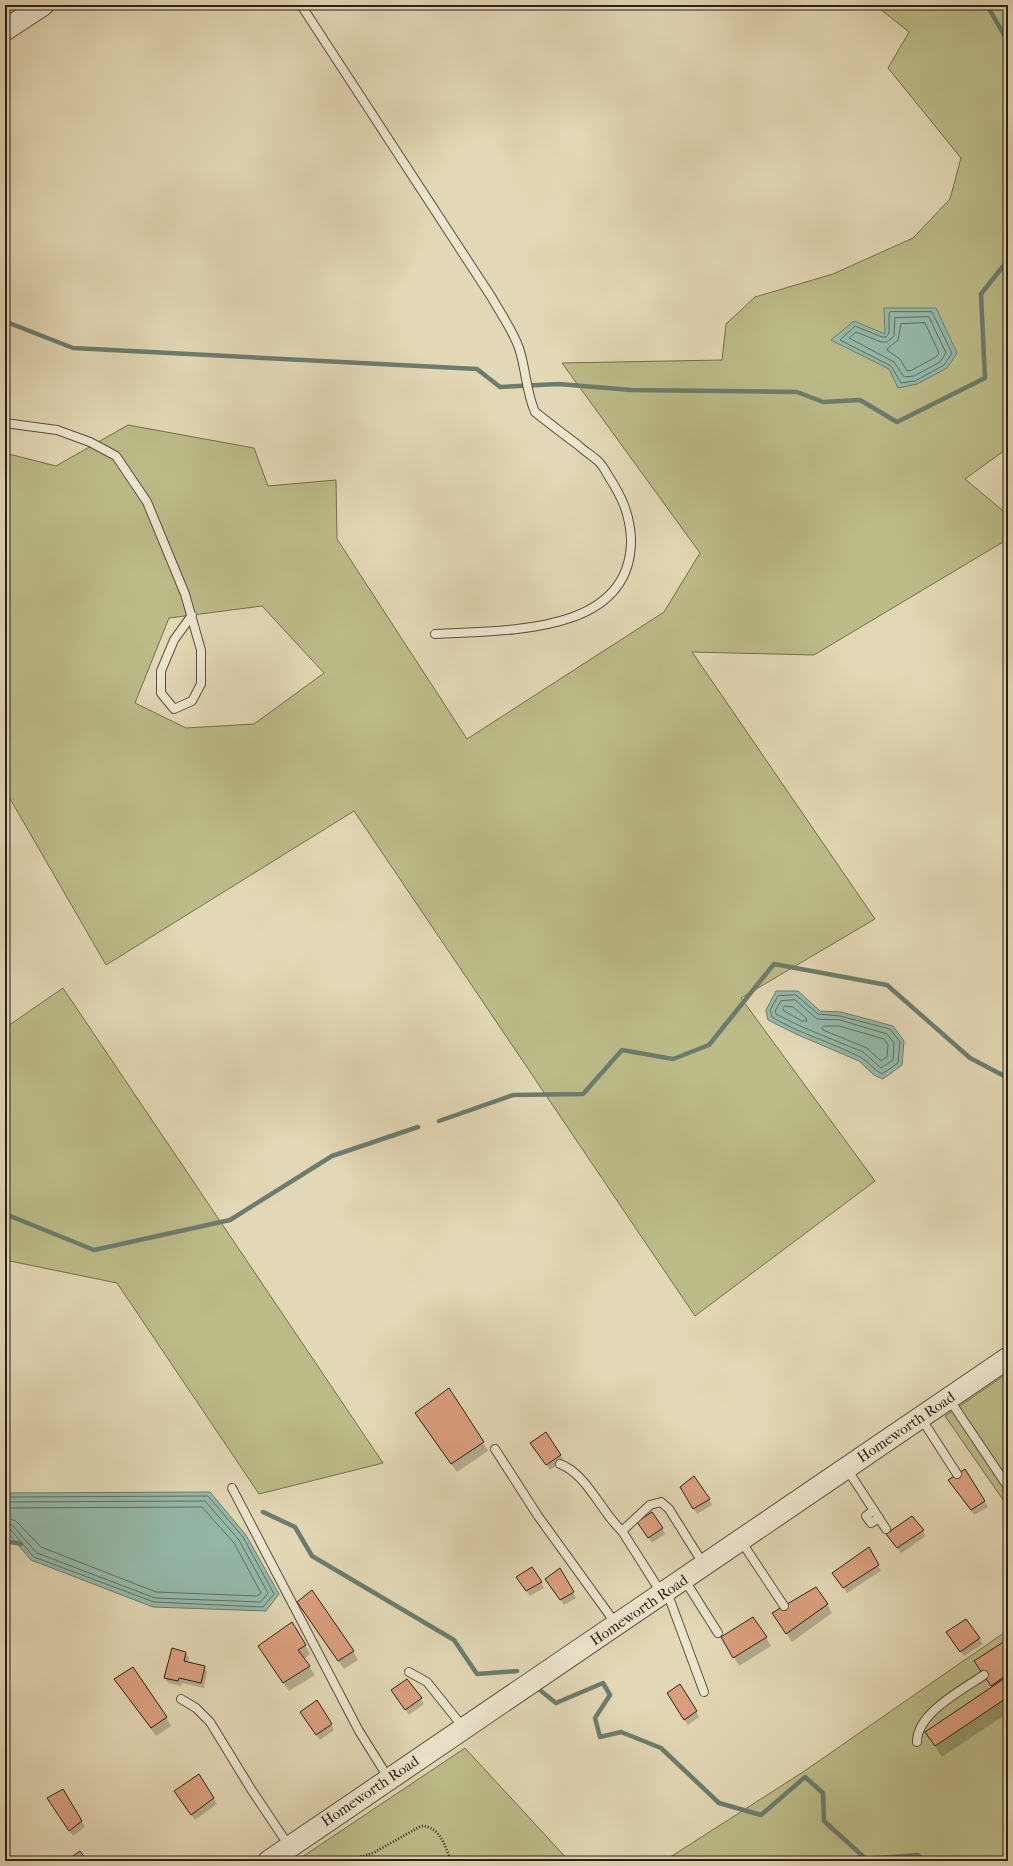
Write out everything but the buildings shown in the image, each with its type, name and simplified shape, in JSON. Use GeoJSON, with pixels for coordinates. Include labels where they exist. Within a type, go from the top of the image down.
{"type":"FeatureCollection","features":[{"type":"Feature","properties":{"kind":"street"},"geometry":{"type":"LineString","coordinates":[[5,30],[43,5]]}},
{"type":"Feature","properties":{"kind":"street","name":"Homeworth Road"},"geometry":{"type":"LineString","coordinates":[[269,1861],[1008,1358]]}},
{"type":"Feature","properties":{"kind":"lane"},"geometry":{"type":"LineString","coordinates":[[301,5],[492,298],[519,347],[527,378],[530,402],[535,412],[599,462],[620,495],[631,522],[631,554],[624,576],[615,590],[590,610],[573,618],[519,629],[435,634]]}},
{"type":"Feature","properties":{"kind":"lane"},"geometry":{"type":"LineString","coordinates":[[5,423],[57,430],[90,442],[116,456],[147,502],[166,544],[192,615],[201,650],[201,684],[192,701],[174,709],[161,693],[161,671],[174,640],[192,615]]}},
{"type":"Feature","properties":{"kind":"lane"},"geometry":{"type":"LineString","coordinates":[[949,1398],[1008,1487]]}},
{"type":"Feature","properties":{"kind":"lane"},"geometry":{"type":"LineString","coordinates":[[920,1418],[957,1474]]}},
{"type":"Feature","properties":{"kind":"lane"},"geometry":{"type":"LineString","coordinates":[[495,1449],[538,1516],[617,1625]]}},
{"type":"Feature","properties":{"kind":"lane"},"geometry":{"type":"LineString","coordinates":[[560,1464],[569,1467],[584,1481],[612,1522],[622,1531],[664,1593],[704,1692]]}},
{"type":"Feature","properties":{"kind":"lane"},"geometry":{"type":"LineString","coordinates":[[846,1468],[886,1528]]}},
{"type":"Feature","properties":{"kind":"lane"},"geometry":{"type":"LineString","coordinates":[[232,1488],[359,1731],[389,1779]]}},
{"type":"Feature","properties":{"kind":"lane"},"geometry":{"type":"LineString","coordinates":[[622,1531],[650,1505],[661,1502],[669,1509],[705,1565]]}},
{"type":"Feature","properties":{"kind":"lane"},"geometry":{"type":"LineString","coordinates":[[741,1541],[784,1606]]}},
{"type":"Feature","properties":{"kind":"lane"},"geometry":{"type":"LineString","coordinates":[[684,1579],[718,1633]]}},
{"type":"Feature","properties":{"kind":"lane"},"geometry":{"type":"LineString","coordinates":[[409,1672],[427,1682],[464,1728]]}},
{"type":"Feature","properties":{"kind":"lane"},"geometry":{"type":"LineString","coordinates":[[917,1742],[920,1726],[929,1716],[942,1704],[984,1675]]}},
{"type":"Feature","properties":{"kind":"lane"},"geometry":{"type":"LineString","coordinates":[[181,1699],[196,1708],[210,1722],[251,1789],[289,1846]]}},
{"type":"Feature","properties":{"kind":"path"},"geometry":{"type":"LineString","coordinates":[[346,1861],[373,1853],[421,1826],[426,1826],[432,1827],[437,1832],[451,1861]]}},
{"type":"Feature","properties":{"kind":"green space"},"geometry":{"type":"Polygon","coordinates":[[[875,5],[1008,5],[1008,448],[965,479],[1008,515],[1008,539],[814,655],[692,652],[875,919],[741,998],[875,1181],[695,1316],[354,811],[106,965],[5,790],[5,453],[56,466],[128,425],[254,448],[268,486],[336,480],[337,539],[467,739],[664,612],[700,553],[562,363],[722,360],[726,324],[755,297],[833,274],[913,238],[950,199],[961,158],[888,68],[909,32],[875,5]],[[262,606],[169,618],[135,703],[186,728],[254,724],[324,673],[262,606]]]}},
{"type":"Feature","properties":{"kind":"green space"},"geometry":{"type":"Polygon","coordinates":[[[63,988],[383,1463],[259,1494],[117,1283],[5,1260],[5,1028],[63,988]]]}},
{"type":"Feature","properties":{"kind":"green space"},"geometry":{"type":"Polygon","coordinates":[[[1008,1373],[1008,1507],[945,1416],[1008,1373]]]}},
{"type":"Feature","properties":{"kind":"green space"},"geometry":{"type":"Polygon","coordinates":[[[1008,1630],[1008,1861],[664,1861],[803,1772],[1008,1630]]]}},
{"type":"Feature","properties":{"kind":"green space"},"geometry":{"type":"Polygon","coordinates":[[[465,1748],[569,1861],[296,1861],[465,1748]]]}},
{"type":"Feature","properties":{"kind":"water"},"geometry":{"type":"Polygon","coordinates":[[[884,308],[936,308],[957,353],[947,368],[917,384],[898,388],[889,369],[831,340],[854,321],[885,334],[884,308]]]}},
{"type":"Feature","properties":{"kind":"water"},"geometry":{"type":"Polygon","coordinates":[[[776,991],[798,991],[820,1011],[841,1012],[893,1026],[904,1041],[902,1065],[883,1079],[874,1075],[859,1061],[796,1034],[768,1020],[766,1010],[776,991]]]}},
{"type":"Feature","properties":{"kind":"water"},"geometry":{"type":"Polygon","coordinates":[[[210,1492],[246,1535],[279,1594],[266,1611],[153,1607],[31,1560],[5,1530],[5,1493],[210,1492]]]}},
{"type":"Feature","properties":{"kind":"waterway"},"geometry":{"type":"LineString","coordinates":[[987,5],[1008,42]]}},
{"type":"Feature","properties":{"kind":"waterway"},"geometry":{"type":"LineString","coordinates":[[5,318],[9,323],[73,348],[477,369],[500,387],[559,384],[631,390],[797,392],[823,402],[860,400],[897,422],[985,378],[981,294],[1008,260]]}},
{"type":"Feature","properties":{"kind":"waterway"},"geometry":{"type":"LineString","coordinates":[[439,1121],[513,1095],[583,1094],[622,1050],[673,1059],[709,1045],[774,964],[887,985],[970,1058],[1008,1078]]}},
{"type":"Feature","properties":{"kind":"waterway"},"geometry":{"type":"LineString","coordinates":[[5,1214],[94,1250],[230,1220],[332,1156],[418,1127]]}},
{"type":"Feature","properties":{"kind":"waterway"},"geometry":{"type":"LineString","coordinates":[[263,1512],[295,1527],[312,1556],[454,1640],[477,1674],[517,1671]]}},
{"type":"Feature","properties":{"kind":"waterway"},"geometry":{"type":"LineString","coordinates":[[5,1541],[21,1544]]}},
{"type":"Feature","properties":{"kind":"waterway"},"geometry":{"type":"LineString","coordinates":[[541,1691],[556,1703],[603,1683],[610,1695],[595,1718],[600,1737],[621,1732],[661,1748],[719,1803],[761,1815],[805,1777],[823,1793],[824,1821],[866,1859],[918,1855],[924,1861]]}}]}
